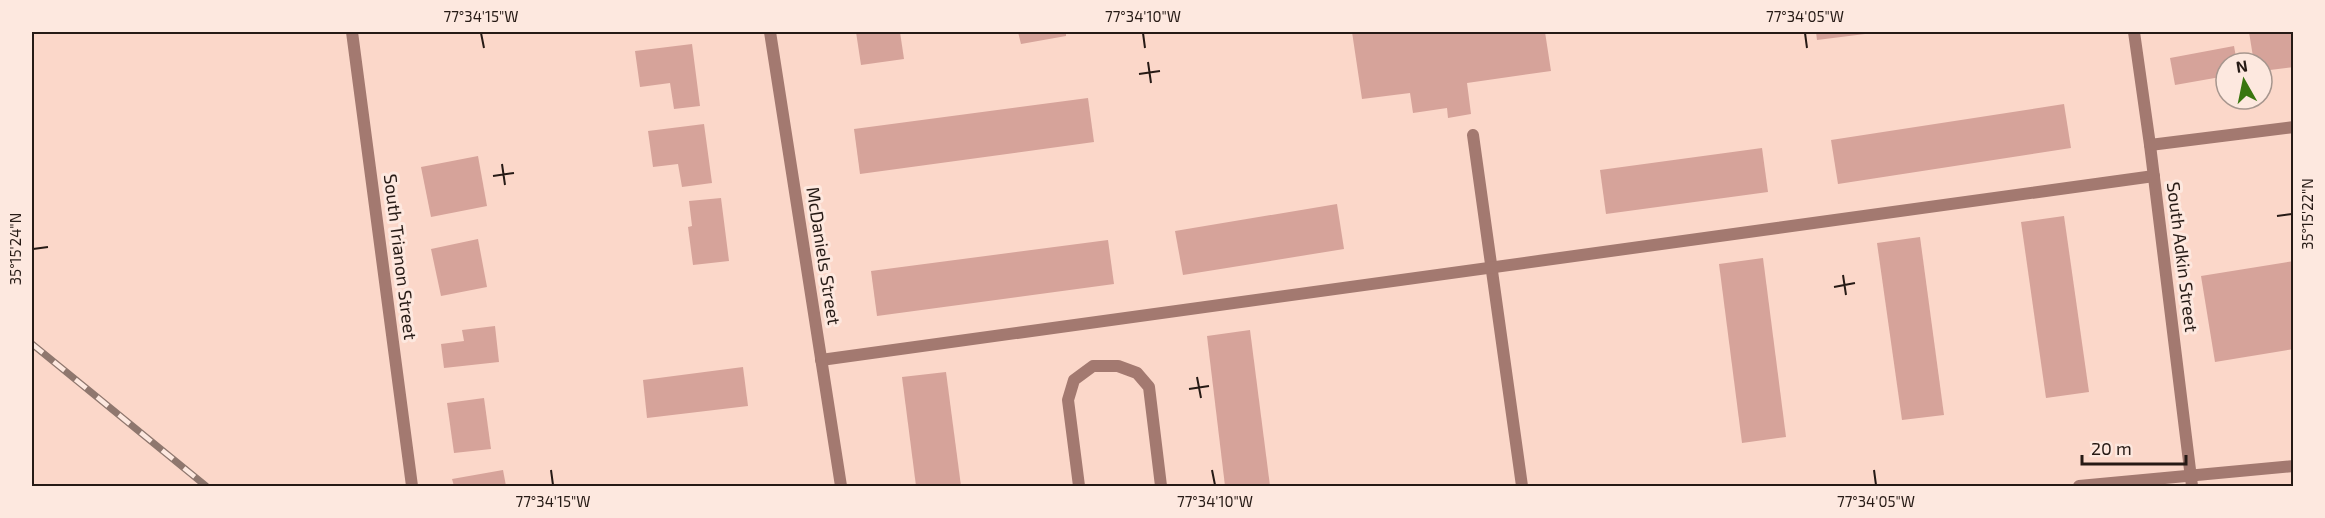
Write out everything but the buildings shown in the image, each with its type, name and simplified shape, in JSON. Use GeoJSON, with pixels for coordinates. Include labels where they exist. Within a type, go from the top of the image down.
{"type":"FeatureCollection","features":[{"type":"Feature","properties":{"kind":"street","name":"South Trianon Street"},"geometry":{"type":"LineString","coordinates":[[352,32],[412,486]]}},
{"type":"Feature","properties":{"kind":"street","name":"McDaniels Street"},"geometry":{"type":"LineString","coordinates":[[770,32],[841,486]]}},
{"type":"Feature","properties":{"kind":"street","name":"South Adkin Street"},"geometry":{"type":"LineString","coordinates":[[2134,32],[2192,481]]}},
{"type":"Feature","properties":{"kind":"street"},"geometry":{"type":"LineString","coordinates":[[2150,145],[2294,127]]}},
{"type":"Feature","properties":{"kind":"street"},"geometry":{"type":"LineString","coordinates":[[1473,135],[1522,486]]}},
{"type":"Feature","properties":{"kind":"street"},"geometry":{"type":"LineString","coordinates":[[821,360],[2154,176]]}},
{"type":"Feature","properties":{"kind":"street"},"geometry":{"type":"LineString","coordinates":[[1079,486],[1068,400],[1074,380],[1093,366],[1118,366],[1137,373],[1149,387],[1161,486]]}},
{"type":"Feature","properties":{"kind":"street"},"geometry":{"type":"LineString","coordinates":[[2079,486],[2192,481],[2294,466]]}},
{"type":"Feature","properties":{"kind":"railway"},"geometry":{"type":"LineString","coordinates":[[32,344],[206,486]]}}]}
